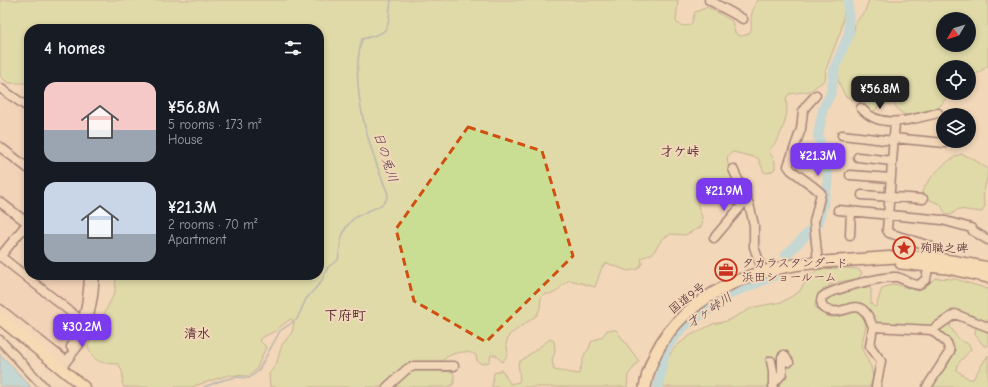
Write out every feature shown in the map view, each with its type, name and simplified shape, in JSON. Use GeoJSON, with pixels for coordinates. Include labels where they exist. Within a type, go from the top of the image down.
{"type":"FeatureCollection","features":[{"type":"Feature","properties":{"kind":"highway","name":"国道9号"},"geometry":{"type":"LineString","coordinates":[[645,387],[651,366],[659,347],[681,318],[695,306],[719,290],[763,272],[789,266],[900,257],[930,262],[988,268]]}},
{"type":"Feature","properties":{"kind":"highway","name":"国道9号"},"geometry":{"type":"LineString","coordinates":[[930,262],[988,276]]}},
{"type":"Feature","properties":{"kind":"main road"},"geometry":{"type":"LineString","coordinates":[[0,319],[60,364],[84,387]]}},
{"type":"Feature","properties":{"kind":"street"},"geometry":{"type":"LineString","coordinates":[[709,0],[743,19]]}},
{"type":"Feature","properties":{"kind":"street"},"geometry":{"type":"LineString","coordinates":[[0,88],[24,105]]}},
{"type":"Feature","properties":{"kind":"street"},"geometry":{"type":"LineString","coordinates":[[816,95],[806,106],[804,111],[801,129],[788,166],[821,193],[814,222],[818,263]]}},
{"type":"Feature","properties":{"kind":"street"},"geometry":{"type":"LineString","coordinates":[[861,108],[874,120],[895,122],[936,114]]}},
{"type":"Feature","properties":{"kind":"street"},"geometry":{"type":"LineString","coordinates":[[876,387],[881,361],[870,346],[873,327],[869,315],[860,307],[856,306],[839,311],[826,310],[821,305],[822,297],[837,289],[894,277],[911,284],[919,285],[924,282],[930,262],[932,249],[930,246],[889,233],[886,230],[895,122]]}},
{"type":"Feature","properties":{"kind":"street"},"geometry":{"type":"LineString","coordinates":[[842,135],[936,142]]}},
{"type":"Feature","properties":{"kind":"street"},"geometry":{"type":"LineString","coordinates":[[0,147],[24,165]]}},
{"type":"Feature","properties":{"kind":"street"},"geometry":{"type":"LineString","coordinates":[[858,157],[892,161]]}},
{"type":"Feature","properties":{"kind":"street"},"geometry":{"type":"LineString","coordinates":[[733,169],[747,199],[754,225],[754,247],[763,272]]}},
{"type":"Feature","properties":{"kind":"street"},"geometry":{"type":"LineString","coordinates":[[850,175],[891,178]]}},
{"type":"Feature","properties":{"kind":"street"},"geometry":{"type":"LineString","coordinates":[[862,195],[923,199]]}},
{"type":"Feature","properties":{"kind":"street"},"geometry":{"type":"LineString","coordinates":[[714,238],[747,199]]}},
{"type":"Feature","properties":{"kind":"street"},"geometry":{"type":"LineString","coordinates":[[0,202],[24,220]]}},
{"type":"Feature","properties":{"kind":"street"},"geometry":{"type":"LineString","coordinates":[[838,210],[942,220],[971,228],[972,231],[988,240]]}},
{"type":"Feature","properties":{"kind":"street"},"geometry":{"type":"LineString","coordinates":[[850,235],[851,211]]}},
{"type":"Feature","properties":{"kind":"street"},"geometry":{"type":"LineString","coordinates":[[24,228],[0,257],[24,276]]}},
{"type":"Feature","properties":{"kind":"street"},"geometry":{"type":"LineString","coordinates":[[29,280],[82,321]]}},
{"type":"Feature","properties":{"kind":"street"},"geometry":{"type":"LineString","coordinates":[[60,364],[78,337],[88,297],[89,280]]}},
{"type":"Feature","properties":{"kind":"street"},"geometry":{"type":"LineString","coordinates":[[60,364],[85,337],[95,280]]}},
{"type":"Feature","properties":{"kind":"street"},"geometry":{"type":"LineString","coordinates":[[0,309],[60,364]]}},
{"type":"Feature","properties":{"kind":"street"},"geometry":{"type":"LineString","coordinates":[[873,327],[932,330],[955,314],[988,327]]}},
{"type":"Feature","properties":{"kind":"street"},"geometry":{"type":"LineString","coordinates":[[927,387],[950,351],[947,343],[932,330]]}},
{"type":"Feature","properties":{"kind":"street"},"geometry":{"type":"LineString","coordinates":[[0,340],[44,387]]}},
{"type":"Feature","properties":{"kind":"street"},"geometry":{"type":"LineString","coordinates":[[773,386],[782,374],[782,357],[784,355],[789,362]]}},
{"type":"Feature","properties":{"kind":"street"},"geometry":{"type":"LineString","coordinates":[[771,361],[773,386]]}},
{"type":"Feature","properties":{"kind":"street"},"geometry":{"type":"LineString","coordinates":[[387,387],[407,369],[414,366],[454,366]]}},
{"type":"Feature","properties":{"kind":"highlighted area"},"geometry":{"type":"Polygon","coordinates":[[[468,127],[542,151],[573,256],[486,342],[414,301],[396,229],[468,127]]]}},
{"type":"Feature","properties":{"kind":"shaded area"},"geometry":{"type":"Polygon","coordinates":[[[0,91],[24,108],[24,280],[92,280],[81,337],[62,363],[0,314],[0,91]]]}},
{"type":"Feature","properties":{"kind":"green space"},"geometry":{"type":"Polygon","coordinates":[[[0,0],[678,0],[676,22],[680,25],[691,25],[695,12],[708,7],[732,21],[735,33],[739,36],[747,34],[751,31],[752,14],[758,0],[846,0],[841,30],[826,69],[825,80],[810,91],[789,94],[786,98],[787,110],[783,126],[776,142],[769,152],[775,161],[775,169],[768,173],[764,172],[758,158],[733,152],[728,155],[727,159],[729,167],[735,178],[736,186],[727,189],[710,187],[701,189],[698,196],[698,206],[702,218],[701,227],[685,235],[671,234],[662,239],[653,253],[641,258],[642,263],[638,269],[628,271],[607,263],[602,267],[595,287],[570,280],[556,292],[544,294],[541,298],[540,308],[537,315],[509,335],[506,344],[506,358],[502,362],[496,355],[491,355],[489,362],[482,364],[477,361],[476,355],[466,352],[456,353],[442,360],[439,364],[439,370],[442,372],[452,371],[454,375],[454,384],[448,387],[270,387],[269,374],[276,365],[282,345],[292,332],[294,323],[292,319],[259,340],[266,347],[256,370],[248,376],[229,375],[191,387],[124,387],[122,383],[123,374],[119,364],[103,363],[96,359],[90,352],[88,346],[115,292],[116,280],[324,280],[324,24],[24,24],[24,83],[8,83],[0,76],[0,0]]]}},
{"type":"Feature","properties":{"kind":"green space"},"geometry":{"type":"Polygon","coordinates":[[[869,0],[988,0],[988,66],[976,74],[976,60],[936,60],[936,100],[945,100],[936,110],[931,113],[928,110],[908,116],[900,112],[894,104],[881,104],[873,112],[869,113],[860,102],[845,96],[838,80],[839,62],[853,36],[855,23],[865,11],[869,0]]]}},
{"type":"Feature","properties":{"kind":"green space"},"geometry":{"type":"Polygon","coordinates":[[[961,154],[972,158],[988,169],[983,197],[985,206],[982,212],[958,209],[951,215],[946,214],[940,204],[925,198],[922,192],[938,170],[950,160],[961,154]]]}},
{"type":"Feature","properties":{"kind":"green space"},"geometry":{"type":"Polygon","coordinates":[[[836,267],[858,269],[862,273],[858,279],[844,281],[825,288],[816,299],[815,306],[829,317],[845,315],[857,310],[863,314],[866,326],[861,347],[871,367],[873,377],[870,387],[661,387],[667,360],[673,349],[689,336],[713,324],[727,321],[754,307],[782,302],[799,292],[809,276],[817,270],[836,267]]]}},
{"type":"Feature","properties":{"kind":"green space"},"geometry":{"type":"Polygon","coordinates":[[[936,278],[955,279],[988,289],[988,324],[964,314],[935,326],[923,328],[875,324],[868,312],[825,307],[824,296],[844,290],[868,287],[871,289],[871,304],[876,307],[882,288],[894,284],[919,291],[936,278]]]}},
{"type":"Feature","properties":{"kind":"green space"},"geometry":{"type":"Polygon","coordinates":[[[949,321],[951,322],[950,327],[956,336],[968,344],[971,349],[957,365],[956,370],[969,379],[973,379],[988,355],[988,387],[929,387],[937,373],[947,367],[954,354],[953,348],[939,332],[939,329],[949,321]]]}},
{"type":"Feature","properties":{"kind":"green space"},"geometry":{"type":"Polygon","coordinates":[[[979,324],[988,329],[988,346],[983,345],[975,334],[976,327],[979,324]]]}},
{"type":"Feature","properties":{"kind":"green space"},"geometry":{"type":"Polygon","coordinates":[[[607,330],[616,330],[639,361],[628,375],[627,387],[492,387],[494,373],[502,370],[510,384],[519,382],[520,378],[518,363],[550,339],[554,341],[555,352],[552,360],[554,370],[579,374],[585,353],[589,349],[591,342],[603,336],[607,330]]]}},
{"type":"Feature","properties":{"kind":"water"},"geometry":{"type":"Polygon","coordinates":[[[0,354],[31,387],[0,387],[0,354]]]}},
{"type":"Feature","properties":{"kind":"waterway","name":"日の兎川"},"geometry":{"type":"LineString","coordinates":[[324,276],[328,267],[338,260],[344,230],[350,222],[360,214],[378,206],[387,199],[388,194],[374,158],[363,118],[359,98],[358,58],[362,39],[379,34],[387,28],[391,0]]}},
{"type":"Feature","properties":{"kind":"waterway","name":"才ヶ峠川"},"geometry":{"type":"LineString","coordinates":[[818,224],[828,182],[827,164],[818,136],[823,109],[831,93],[835,67],[849,34],[848,0]]}},
{"type":"Feature","properties":{"kind":"waterway","name":"才ヶ峠川"},"geometry":{"type":"LineString","coordinates":[[786,255],[812,229]]}},
{"type":"Feature","properties":{"kind":"waterway","name":"才ヶ峠川"},"geometry":{"type":"LineString","coordinates":[[658,387],[666,348],[682,328],[734,292],[774,276]]}},
{"type":"Feature","properties":{"kind":"waterway","name":"日の兎川"},"geometry":{"type":"LineString","coordinates":[[204,387],[236,377],[249,378],[258,371],[280,331],[297,319],[306,299],[322,280]]}},
{"type":"Feature","properties":{"kind":"place","name":"殉職之碑"},"geometry":{"type":"Point","coordinates":[904,248]}},
{"type":"Feature","properties":{"kind":"place","name":"タカラスタンダード 浜田ショールーム"},"geometry":{"type":"Point","coordinates":[726,270]}},
{"type":"Feature","properties":{"kind":"district","name":"才ケ峠"},"geometry":{"type":"Point","coordinates":[680,151]}},
{"type":"Feature","properties":{"kind":"district","name":"下府町"},"geometry":{"type":"Point","coordinates":[345,315]}},
{"type":"Feature","properties":{"kind":"district","name":"清水"},"geometry":{"type":"Point","coordinates":[197,333]}}]}
